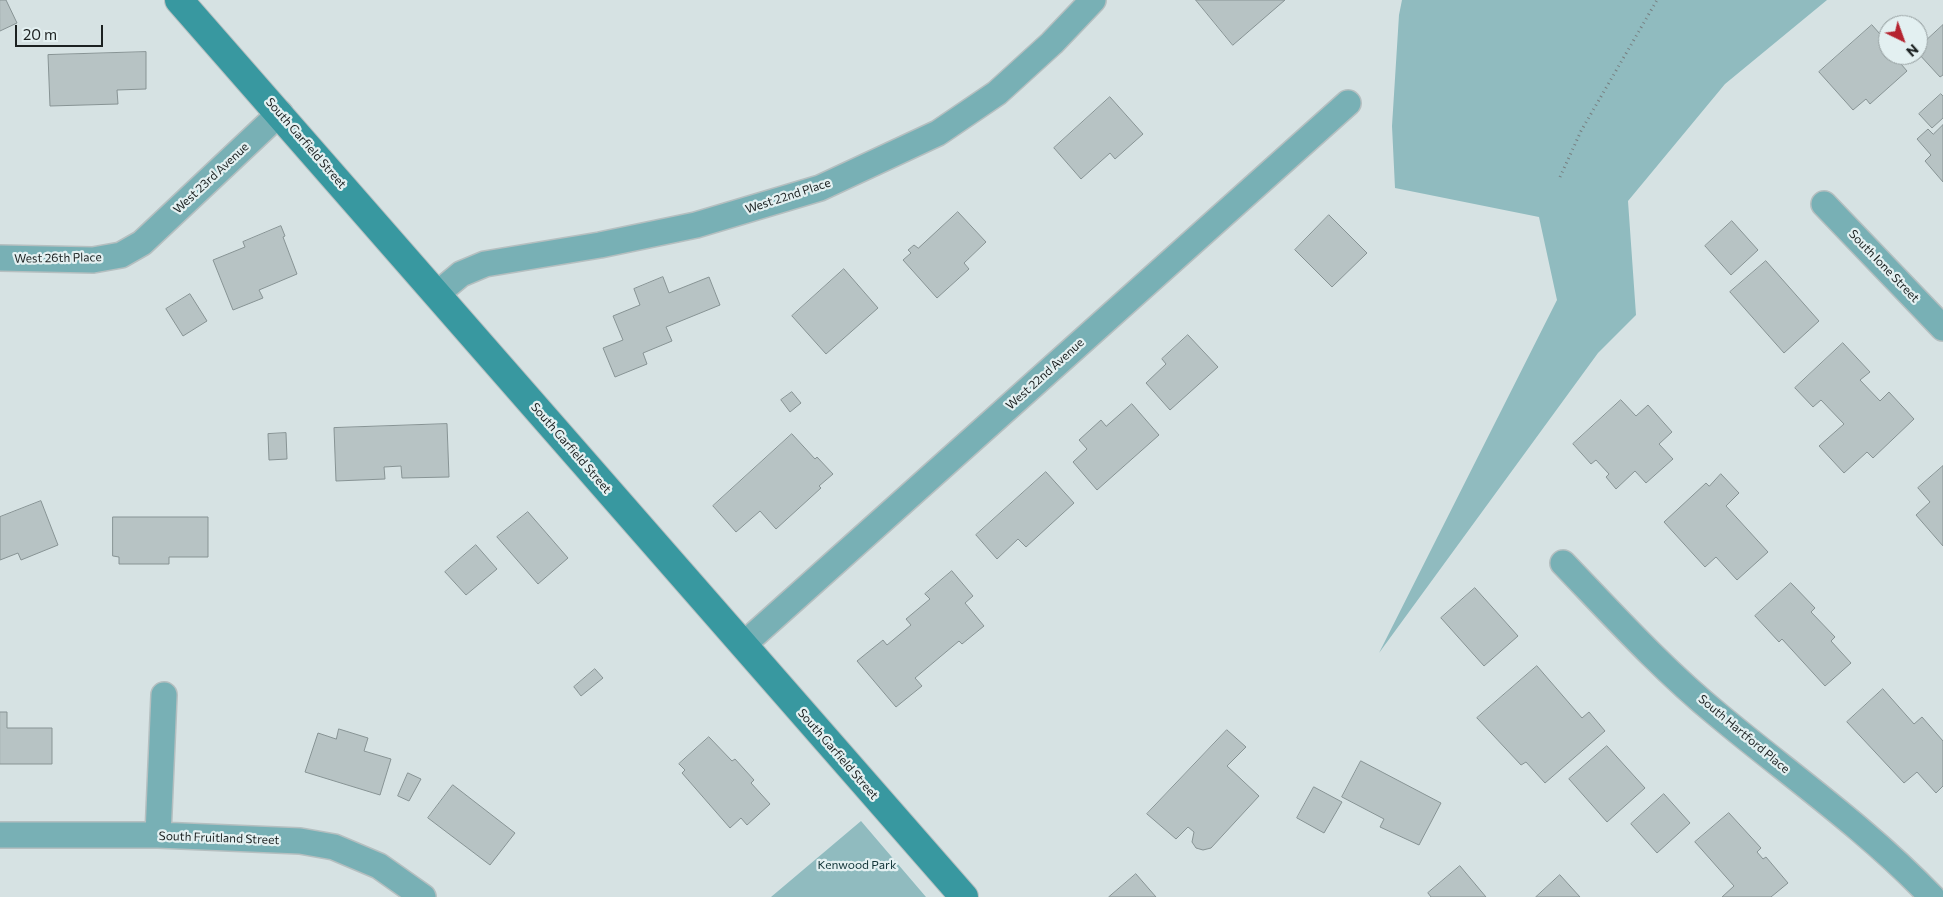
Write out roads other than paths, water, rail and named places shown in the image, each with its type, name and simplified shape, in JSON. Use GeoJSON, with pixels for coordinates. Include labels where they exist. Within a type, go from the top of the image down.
{"type":"FeatureCollection","features":[{"type":"Feature","properties":{"kind":"street","name":"South Garfield Street"},"geometry":{"type":"LineString","coordinates":[[179,0],[280,113],[964,897]]}},
{"type":"Feature","properties":{"kind":"street","name":"West 22nd Place"},"geometry":{"type":"LineString","coordinates":[[437,294],[461,274],[485,264],[600,245],[696,225],[820,188],[938,133],[990,98],[1052,43],[1093,0]]}},
{"type":"Feature","properties":{"kind":"street","name":"West 22nd Avenue"},"geometry":{"type":"LineString","coordinates":[[743,645],[1348,103]]}},
{"type":"Feature","properties":{"kind":"street","name":"West 23rd Avenue"},"geometry":{"type":"LineString","coordinates":[[142,243],[280,113]]}},
{"type":"Feature","properties":{"kind":"street","name":"South Ione Street"},"geometry":{"type":"LineString","coordinates":[[1824,204],[1943,328]]}},
{"type":"Feature","properties":{"kind":"street","name":"West 26th Place"},"geometry":{"type":"LineString","coordinates":[[0,258],[93,260],[121,255],[142,243]]}},
{"type":"Feature","properties":{"kind":"street","name":"South Hartford Place"},"geometry":{"type":"LineString","coordinates":[[1563,563],[1666,669],[1887,852],[1932,897]]}},
{"type":"Feature","properties":{"kind":"street"},"geometry":{"type":"LineString","coordinates":[[158,835],[164,695]]}},
{"type":"Feature","properties":{"kind":"street","name":"South Fruitland Street"},"geometry":{"type":"LineString","coordinates":[[0,835],[158,835],[300,841],[334,847],[379,866],[423,897]]}},
{"type":"Feature","properties":{"kind":"park label","name":"Kenwood Park"},"geometry":{"type":"Point","coordinates":[857,865]}}]}
